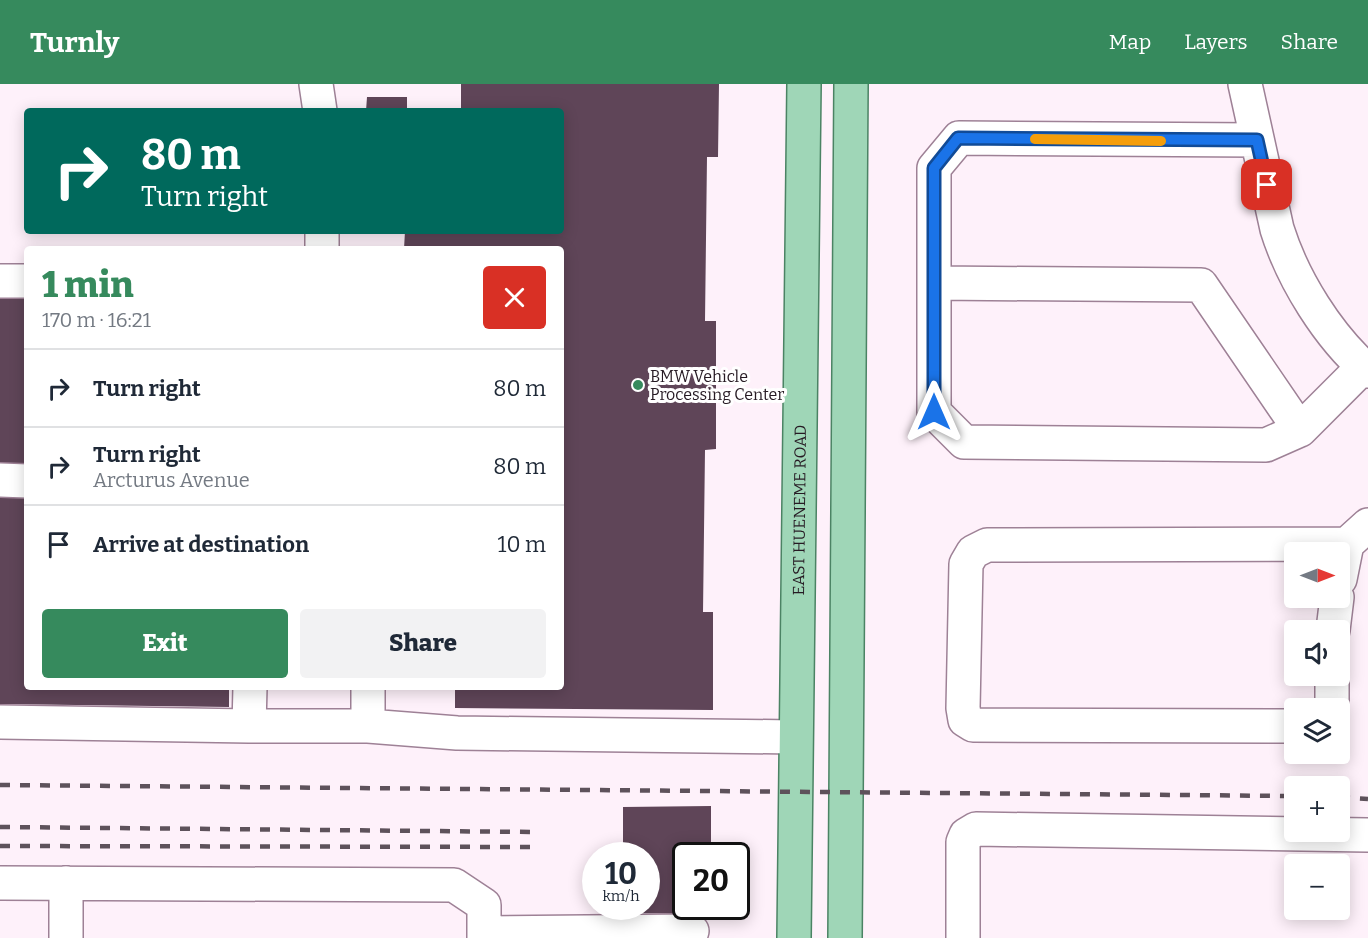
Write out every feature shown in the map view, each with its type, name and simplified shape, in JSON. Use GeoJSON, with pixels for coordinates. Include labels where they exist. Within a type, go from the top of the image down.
{"type":"FeatureCollection","features":[{"type":"Feature","properties":{"kind":"main road","name":"EAST HUENEME ROAD"},"geometry":{"type":"LineString","coordinates":[[794,938],[804,84]]}},
{"type":"Feature","properties":{"kind":"main road"},"geometry":{"type":"LineString","coordinates":[[845,938],[851,84]]}},
{"type":"Feature","properties":{"kind":"street"},"geometry":{"type":"LineString","coordinates":[[316,84],[320,108]]}},
{"type":"Feature","properties":{"kind":"street"},"geometry":{"type":"LineString","coordinates":[[1245,84],[1277,230],[1284,251],[1299,283],[1316,308],[1334,333],[1366,369],[1300,430],[1266,445],[964,442],[934,412],[934,168],[958,138],[1257,140]]}},
{"type":"Feature","properties":{"kind":"street"},"geometry":{"type":"LineString","coordinates":[[0,281],[24,281]]}},
{"type":"Feature","properties":{"kind":"street"},"geometry":{"type":"LineString","coordinates":[[934,283],[1201,285],[1300,430]]}},
{"type":"Feature","properties":{"kind":"street"},"geometry":{"type":"LineString","coordinates":[[0,480],[24,481]]}},
{"type":"Feature","properties":{"kind":"street"},"geometry":{"type":"LineString","coordinates":[[1284,726],[973,725],[966,720],[963,708],[966,564],[973,552],[987,545],[1358,535],[1350,555]]}},
{"type":"Feature","properties":{"kind":"street"},"geometry":{"type":"LineString","coordinates":[[249,726],[250,690]]}},
{"type":"Feature","properties":{"kind":"street"},"geometry":{"type":"LineString","coordinates":[[368,690],[368,726]]}},
{"type":"Feature","properties":{"kind":"street"},"geometry":{"type":"LineString","coordinates":[[0,722],[368,726],[456,733],[795,737]]}},
{"type":"Feature","properties":{"kind":"street"},"geometry":{"type":"LineString","coordinates":[[963,938],[963,842],[966,835],[976,829],[1368,836]]}},
{"type":"Feature","properties":{"kind":"street"},"geometry":{"type":"LineString","coordinates":[[0,883],[454,885],[484,905],[484,935],[692,931]]}},
{"type":"Feature","properties":{"kind":"street"},"geometry":{"type":"LineString","coordinates":[[66,883],[66,938]]}},
{"type":"Feature","properties":{"kind":"building","name":"BMW Vehicle Processing Center"},"geometry":{"type":"Polygon","coordinates":[[[461,84],[719,84],[718,157],[707,157],[705,321],[716,321],[716,449],[705,450],[703,612],[713,612],[713,710],[455,708],[455,690],[564,690],[564,246],[404,246],[405,234],[564,234],[564,108],[461,108],[461,84]]]}},
{"type":"Feature","properties":{"kind":"building"},"geometry":{"type":"Polygon","coordinates":[[[367,97],[407,97],[407,108],[366,108],[367,97]]]}},
{"type":"Feature","properties":{"kind":"building"},"geometry":{"type":"Polygon","coordinates":[[[0,295],[24,296],[24,690],[229,690],[229,707],[0,704],[0,295]]]}},
{"type":"Feature","properties":{"kind":"building"},"geometry":{"type":"Polygon","coordinates":[[[711,806],[711,842],[672,842],[672,914],[660,913],[660,842],[623,842],[623,807],[711,806]]]}},
{"type":"Feature","properties":{"kind":"railway"},"geometry":{"type":"LineString","coordinates":[[0,785],[1284,796]]}},
{"type":"Feature","properties":{"kind":"railway"},"geometry":{"type":"LineString","coordinates":[[1350,798],[1368,799]]}},
{"type":"Feature","properties":{"kind":"railway"},"geometry":{"type":"LineString","coordinates":[[0,827],[537,832]]}},
{"type":"Feature","properties":{"kind":"railway"},"geometry":{"type":"LineString","coordinates":[[0,846],[539,847]]}},
{"type":"Feature","properties":{"kind":"slow traffic"},"geometry":{"type":"LineString","coordinates":[[1035,139],[1161,141]]}},
{"type":"Feature","properties":{"kind":"place","name":"BMW Vehicle Processing Center"},"geometry":{"type":"Point","coordinates":[638,385]}},
{"type":"Feature","properties":{"kind":"route"},"geometry":{"type":"LineString","coordinates":[[934,412],[934,168],[958,138],[1257,140],[1267,185]]}}]}
